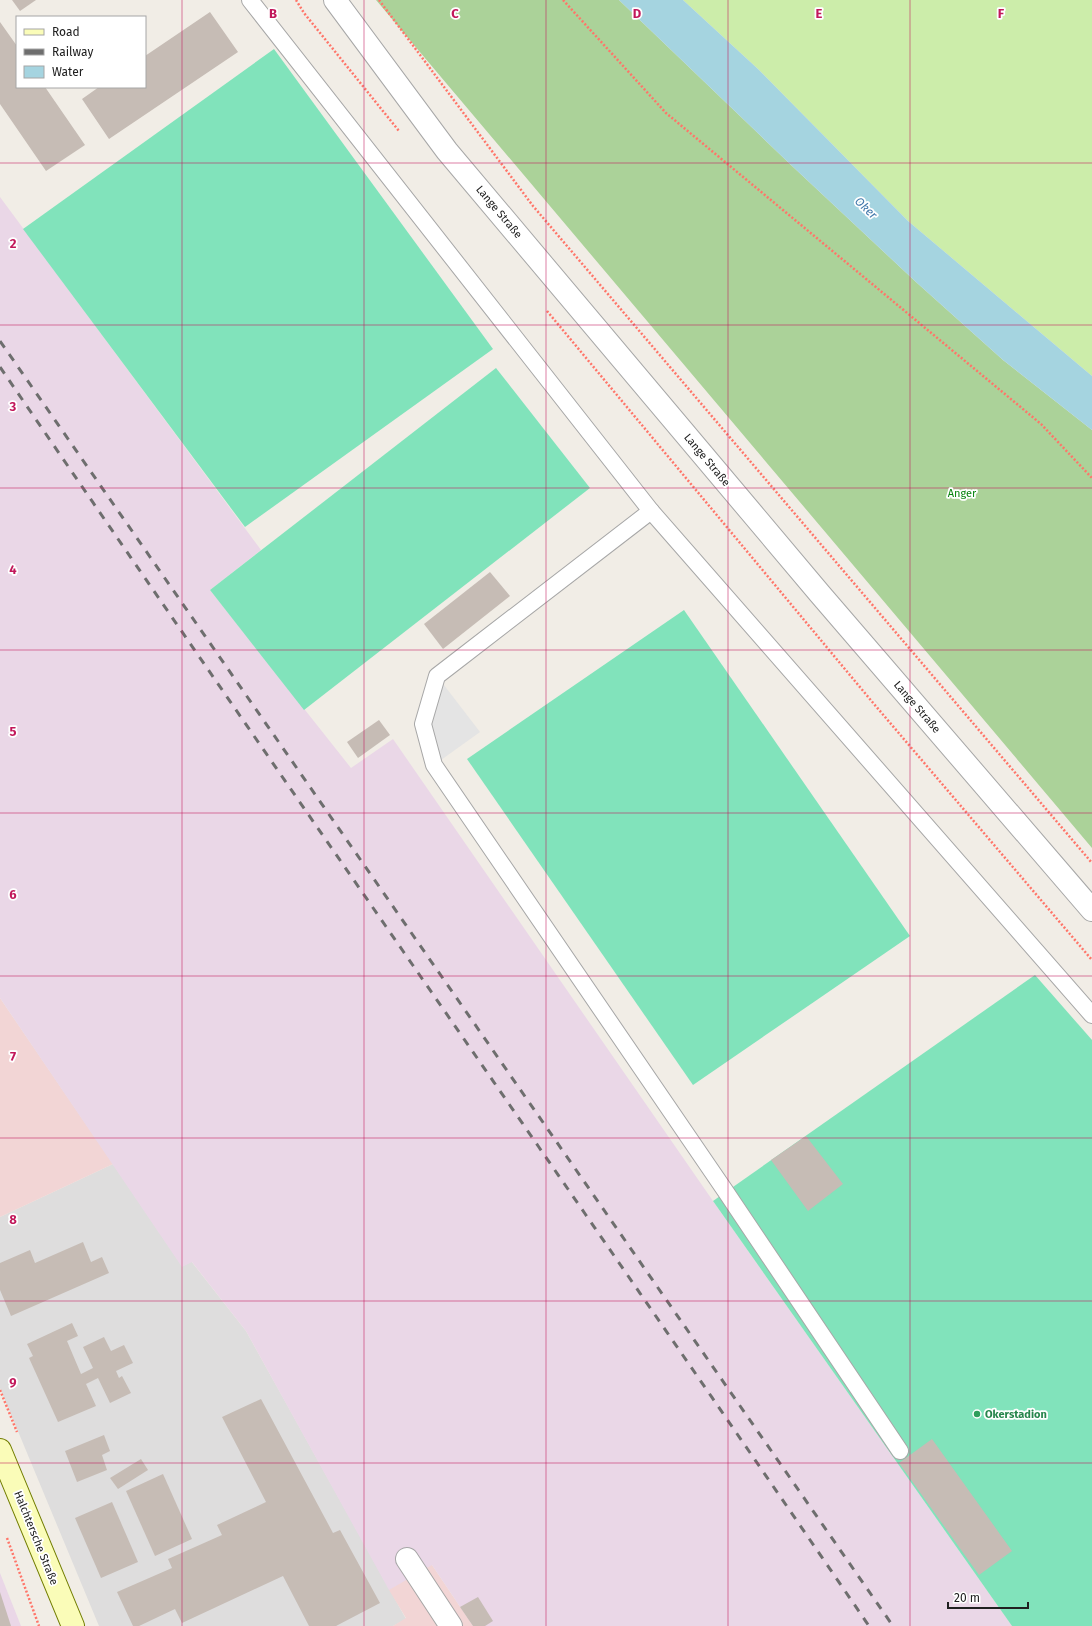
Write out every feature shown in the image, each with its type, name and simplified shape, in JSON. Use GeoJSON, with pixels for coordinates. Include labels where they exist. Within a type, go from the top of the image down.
{"type":"FeatureCollection","features":[{"type":"Feature","properties":{"kind":"main road","name":"Halchtersche Straße"},"geometry":{"type":"LineString","coordinates":[[0,1450],[73,1626]]}},
{"type":"Feature","properties":{"kind":"street","name":"Lange Straße"},"geometry":{"type":"LineString","coordinates":[[335,0],[447,151],[820,594],[1092,910]]}},
{"type":"Feature","properties":{"kind":"street"},"geometry":{"type":"LineString","coordinates":[[407,1559],[451,1626]]}},
{"type":"Feature","properties":{"kind":"lane"},"geometry":{"type":"LineString","coordinates":[[250,0],[651,511],[1092,1016]]}},
{"type":"Feature","properties":{"kind":"lane"},"geometry":{"type":"LineString","coordinates":[[651,511],[437,676],[423,724],[434,765],[726,1192],[900,1451]]}},
{"type":"Feature","properties":{"kind":"path"},"geometry":{"type":"LineString","coordinates":[[296,0],[304,13],[402,135]]}},
{"type":"Feature","properties":{"kind":"path"},"geometry":{"type":"LineString","coordinates":[[379,0],[533,206],[1092,863]]}},
{"type":"Feature","properties":{"kind":"path"},"geometry":{"type":"LineString","coordinates":[[563,0],[666,113],[1041,424],[1092,478]]}},
{"type":"Feature","properties":{"kind":"path"},"geometry":{"type":"LineString","coordinates":[[542,306],[874,704],[1092,960]]}},
{"type":"Feature","properties":{"kind":"path"},"geometry":{"type":"LineString","coordinates":[[5,1532],[39,1626]]}},
{"type":"Feature","properties":{"kind":"shaded area"},"geometry":{"type":"Polygon","coordinates":[[[0,197],[261,550],[210,590],[351,768],[393,739],[713,1201],[1012,1626],[473,1626],[432,1565],[389,1590],[246,1331],[192,1262],[182,1267],[0,998],[0,197]]]}},
{"type":"Feature","properties":{"kind":"shaded area"},"geometry":{"type":"Polygon","coordinates":[[[437,676],[480,732],[434,765],[423,724],[437,676]]]}},
{"type":"Feature","properties":{"kind":"shaded area"},"geometry":{"type":"Polygon","coordinates":[[[0,998],[113,1164],[0,1217],[0,998]]]}},
{"type":"Feature","properties":{"kind":"shaded area"},"geometry":{"type":"Polygon","coordinates":[[[113,1164],[182,1266],[191,1261],[246,1331],[406,1619],[393,1626],[99,1626],[0,1388],[0,1217],[113,1164]]]}},
{"type":"Feature","properties":{"kind":"shaded area"},"geometry":{"type":"Polygon","coordinates":[[[407,1559],[432,1565],[473,1626],[393,1626],[406,1618],[389,1590],[407,1559]]]}},
{"type":"Feature","properties":{"kind":"shaded area"},"geometry":{"type":"Polygon","coordinates":[[[0,1573],[21,1626],[0,1626],[0,1573]]]}},
{"type":"Feature","properties":{"kind":"green space","name":"Anger"},"geometry":{"type":"Polygon","coordinates":[[[376,0],[619,0],[791,165],[916,282],[1003,360],[1092,430],[1092,848],[376,0]]]}},
{"type":"Feature","properties":{"kind":"green space"},"geometry":{"type":"Polygon","coordinates":[[[683,0],[1092,0],[1092,376],[908,221],[758,69],[683,0]]]}},
{"type":"Feature","properties":{"kind":"green space"},"geometry":{"type":"Polygon","coordinates":[[[274,49],[493,349],[245,527],[23,229],[274,49]]]}},
{"type":"Feature","properties":{"kind":"green space"},"geometry":{"type":"Polygon","coordinates":[[[496,368],[590,488],[304,710],[210,590],[496,368]]]}},
{"type":"Feature","properties":{"kind":"green space"},"geometry":{"type":"Polygon","coordinates":[[[684,610],[910,936],[693,1085],[467,759],[684,610]]]}},
{"type":"Feature","properties":{"kind":"green space","name":"Okerstadion"},"geometry":{"type":"Polygon","coordinates":[[[1035,975],[1092,1040],[1092,1626],[1012,1626],[713,1201],[1035,975]]]}},
{"type":"Feature","properties":{"kind":"water","name":"Oker"},"geometry":{"type":"Polygon","coordinates":[[[619,0],[683,0],[758,69],[908,221],[1092,376],[1092,430],[1003,360],[916,282],[791,165],[619,0]]]}},
{"type":"Feature","properties":{"kind":"building"},"geometry":{"type":"Polygon","coordinates":[[[12,0],[36,0],[20,11],[12,0]]]}},
{"type":"Feature","properties":{"kind":"building"},"geometry":{"type":"Polygon","coordinates":[[[210,12],[238,52],[109,139],[82,99],[98,88],[146,88],[146,55],[210,12]]]}},
{"type":"Feature","properties":{"kind":"building"},"geometry":{"type":"Polygon","coordinates":[[[0,22],[16,45],[16,88],[46,88],[85,145],[46,171],[0,104],[0,22]]]}},
{"type":"Feature","properties":{"kind":"building"},"geometry":{"type":"Polygon","coordinates":[[[490,572],[510,596],[443,649],[424,624],[490,572]]]}},
{"type":"Feature","properties":{"kind":"building"},"geometry":{"type":"Polygon","coordinates":[[[379,720],[390,735],[358,758],[347,742],[379,720]]]}},
{"type":"Feature","properties":{"kind":"building"},"geometry":{"type":"Polygon","coordinates":[[[806,1136],[843,1184],[808,1211],[771,1160],[806,1136]]]}},
{"type":"Feature","properties":{"kind":"building"},"geometry":{"type":"Polygon","coordinates":[[[83,1242],[91,1262],[102,1257],[109,1273],[11,1316],[0,1290],[0,1263],[30,1250],[35,1263],[83,1242]]]}},
{"type":"Feature","properties":{"kind":"building"},"geometry":{"type":"Polygon","coordinates":[[[72,1323],[78,1336],[67,1341],[81,1374],[93,1368],[83,1347],[104,1337],[111,1351],[124,1345],[133,1363],[116,1371],[119,1378],[122,1376],[131,1393],[110,1403],[98,1378],[86,1384],[96,1406],[58,1422],[29,1358],[33,1356],[27,1344],[72,1323]]]}},
{"type":"Feature","properties":{"kind":"building"},"geometry":{"type":"Polygon","coordinates":[[[261,1399],[333,1533],[340,1530],[380,1603],[336,1626],[309,1626],[283,1576],[182,1623],[175,1609],[139,1626],[133,1626],[117,1592],[172,1568],[168,1559],[222,1535],[217,1525],[266,1502],[222,1417],[261,1399]]]}},
{"type":"Feature","properties":{"kind":"building"},"geometry":{"type":"Polygon","coordinates":[[[104,1435],[110,1451],[102,1455],[107,1470],[77,1482],[65,1451],[104,1435]]]}},
{"type":"Feature","properties":{"kind":"building"},"geometry":{"type":"Polygon","coordinates":[[[932,1439],[1012,1551],[979,1575],[899,1463],[932,1439]]]}},
{"type":"Feature","properties":{"kind":"building"},"geometry":{"type":"Polygon","coordinates":[[[141,1459],[148,1470],[118,1489],[110,1478],[141,1459]]]}},
{"type":"Feature","properties":{"kind":"building"},"geometry":{"type":"Polygon","coordinates":[[[163,1474],[192,1539],[155,1556],[126,1491],[163,1474]]]}},
{"type":"Feature","properties":{"kind":"building"},"geometry":{"type":"Polygon","coordinates":[[[112,1502],[138,1562],[101,1578],[75,1518],[112,1502]]]}},
{"type":"Feature","properties":{"kind":"building"},"geometry":{"type":"Polygon","coordinates":[[[0,1592],[11,1626],[0,1626],[0,1592]]]}},
{"type":"Feature","properties":{"kind":"building"},"geometry":{"type":"Polygon","coordinates":[[[478,1597],[493,1621],[485,1626],[473,1626],[460,1607],[478,1597]]]}},
{"type":"Feature","properties":{"kind":"railway"},"geometry":{"type":"LineString","coordinates":[[0,341],[893,1626]]}},
{"type":"Feature","properties":{"kind":"railway"},"geometry":{"type":"LineString","coordinates":[[0,367],[869,1626]]}},
{"type":"Feature","properties":{"kind":"place","name":"Okerstadion"},"geometry":{"type":"Point","coordinates":[977,1414]}}]}
